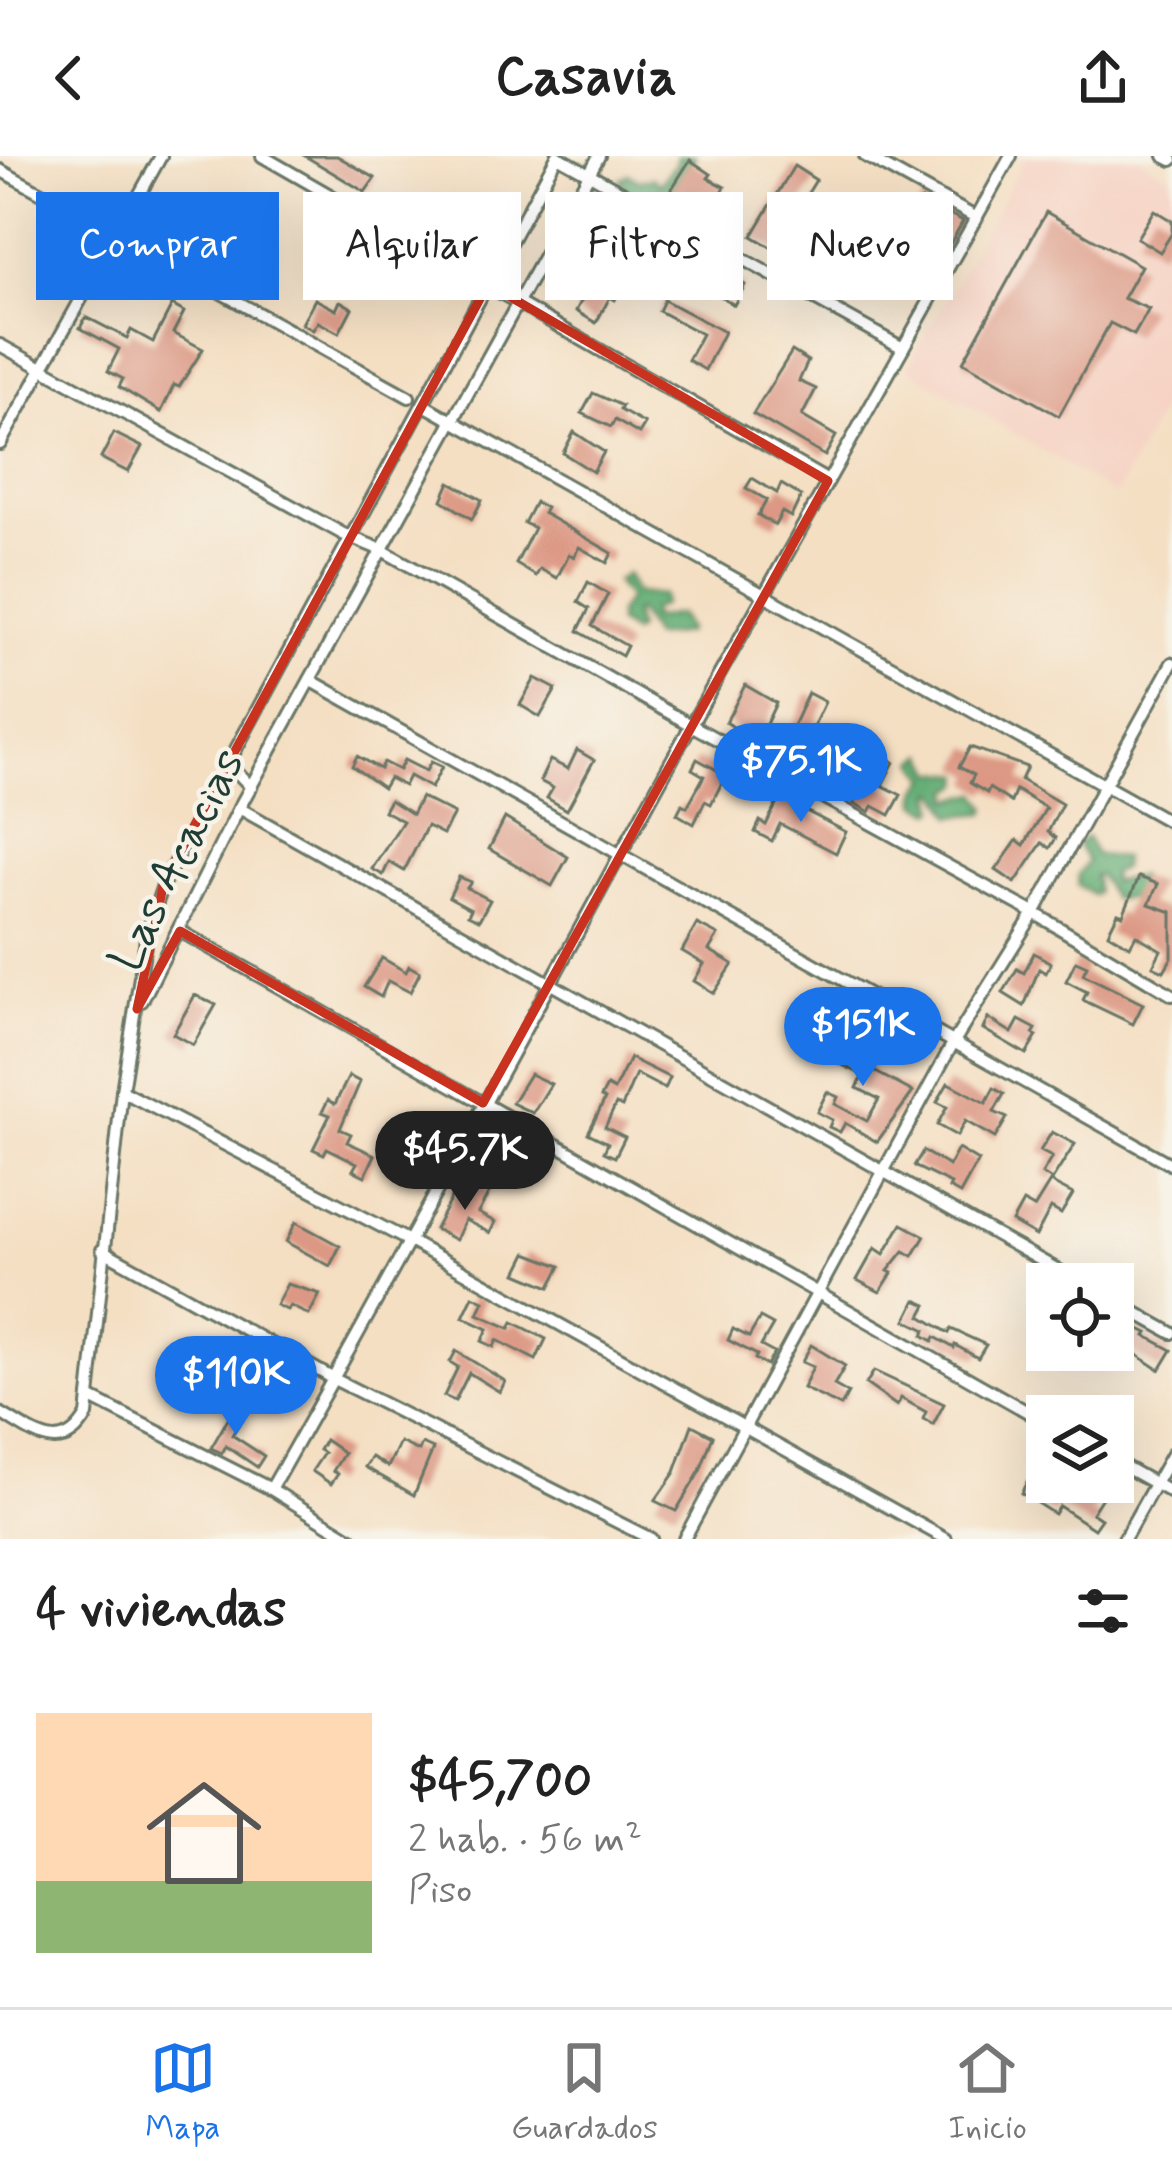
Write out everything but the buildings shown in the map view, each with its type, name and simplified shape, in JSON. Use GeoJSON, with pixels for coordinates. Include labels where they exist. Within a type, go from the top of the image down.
{"type":"FeatureCollection","features":[{"type":"Feature","properties":{"kind":"street"},"geometry":{"type":"LineString","coordinates":[[140,192],[160,156]]}},
{"type":"Feature","properties":{"kind":"street"},"geometry":{"type":"LineString","coordinates":[[262,156],[326,192]]}},
{"type":"Feature","properties":{"kind":"street"},"geometry":{"type":"LineString","coordinates":[[557,156],[903,348]]}},
{"type":"Feature","properties":{"kind":"street","name":"Las Acacias"},"geometry":{"type":"LineString","coordinates":[[521,223],[557,156]]}},
{"type":"Feature","properties":{"kind":"street","name":"Las Acacias"},"geometry":{"type":"LineString","coordinates":[[137,1010],[239,808],[599,156]]}},
{"type":"Feature","properties":{"kind":"street"},"geometry":{"type":"LineString","coordinates":[[865,156],[976,218]]}},
{"type":"Feature","properties":{"kind":"street"},"geometry":{"type":"LineString","coordinates":[[271,1489],[411,1242],[691,725],[1011,156]]}},
{"type":"Feature","properties":{"kind":"street"},"geometry":{"type":"LineString","coordinates":[[1164,156],[1172,160]]}},
{"type":"Feature","properties":{"kind":"street"},"geometry":{"type":"LineString","coordinates":[[0,170],[40,192]]}},
{"type":"Feature","properties":{"kind":"street"},"geometry":{"type":"LineString","coordinates":[[0,444],[80,300]]}},
{"type":"Feature","properties":{"kind":"street"},"geometry":{"type":"LineString","coordinates":[[234,300],[409,397]]}},
{"type":"Feature","properties":{"kind":"street","name":"Las Acacias"},"geometry":{"type":"LineString","coordinates":[[137,1010],[147,932],[164,883],[479,300]]}},
{"type":"Feature","properties":{"kind":"street"},"geometry":{"type":"LineString","coordinates":[[516,300],[828,481]]}},
{"type":"Feature","properties":{"kind":"street"},"geometry":{"type":"LineString","coordinates":[[0,345],[382,550],[1172,995]]}},
{"type":"Feature","properties":{"kind":"street"},"geometry":{"type":"LineString","coordinates":[[426,406],[1172,823]]}},
{"type":"Feature","properties":{"kind":"street"},"geometry":{"type":"LineString","coordinates":[[684,1539],[953,1043],[1034,914],[1172,663]]}},
{"type":"Feature","properties":{"kind":"street"},"geometry":{"type":"LineString","coordinates":[[310,680],[1172,1165]]}},
{"type":"Feature","properties":{"kind":"street"},"geometry":{"type":"LineString","coordinates":[[229,763],[250,788]]}},
{"type":"Feature","properties":{"kind":"street"},"geometry":{"type":"LineString","coordinates":[[239,808],[1045,1263]]}},
{"type":"Feature","properties":{"kind":"street"},"geometry":{"type":"LineString","coordinates":[[180,931],[1026,1411]]}},
{"type":"Feature","properties":{"kind":"street"},"geometry":{"type":"LineString","coordinates":[[0,1413],[44,1438],[67,1438],[87,1415],[102,1250],[137,1010]]}},
{"type":"Feature","properties":{"kind":"street"},"geometry":{"type":"LineString","coordinates":[[122,1091],[411,1242],[946,1539]]}},
{"type":"Feature","properties":{"kind":"street"},"geometry":{"type":"LineString","coordinates":[[102,1250],[334,1378],[651,1539]]}},
{"type":"Feature","properties":{"kind":"street"},"geometry":{"type":"LineString","coordinates":[[1134,1312],[1172,1333]]}},
{"type":"Feature","properties":{"kind":"street"},"geometry":{"type":"LineString","coordinates":[[88,1397],[271,1489],[352,1539]]}},
{"type":"Feature","properties":{"kind":"street"},"geometry":{"type":"LineString","coordinates":[[1124,1539],[1172,1454]]}},
{"type":"Feature","properties":{"kind":"street"},"geometry":{"type":"LineString","coordinates":[[1134,1472],[1172,1493]]}},
{"type":"Feature","properties":{"kind":"highlighted area"},"geometry":{"type":"Polygon","coordinates":[[[488,284],[828,481],[483,1103],[180,931],[137,1009],[164,882],[488,284]]]}},
{"type":"Feature","properties":{"kind":"shaded area"},"geometry":{"type":"Polygon","coordinates":[[[1026,156],[1136,156],[1172,176],[1172,390],[1115,495],[907,368],[945,300],[953,300],[953,286],[1026,156]]]}},
{"type":"Feature","properties":{"kind":"green space"},"geometry":{"type":"Polygon","coordinates":[[[677,156],[695,156],[671,192],[623,190],[620,179],[629,174],[638,180],[654,178],[660,184],[677,156]]]}},
{"type":"Feature","properties":{"kind":"green space"},"geometry":{"type":"Polygon","coordinates":[[[626,574],[635,593],[662,595],[662,605],[651,610],[651,619],[678,614],[685,633],[653,637],[638,612],[633,612],[637,629],[633,633],[618,624],[618,613],[628,599],[616,582],[626,574]]]}},
{"type":"Feature","properties":{"kind":"green space"},"geometry":{"type":"Polygon","coordinates":[[[926,754],[935,772],[963,774],[951,799],[978,793],[988,808],[985,813],[953,816],[939,792],[934,792],[937,809],[933,812],[918,803],[918,792],[928,778],[916,761],[926,754]]]}},
{"type":"Feature","properties":{"kind":"green space"},"geometry":{"type":"Polygon","coordinates":[[[1086,837],[1096,855],[1123,858],[1111,882],[1138,876],[1145,896],[1113,899],[1099,875],[1094,875],[1097,892],[1093,895],[1078,886],[1078,875],[1088,861],[1077,844],[1086,837]]]}}]}
